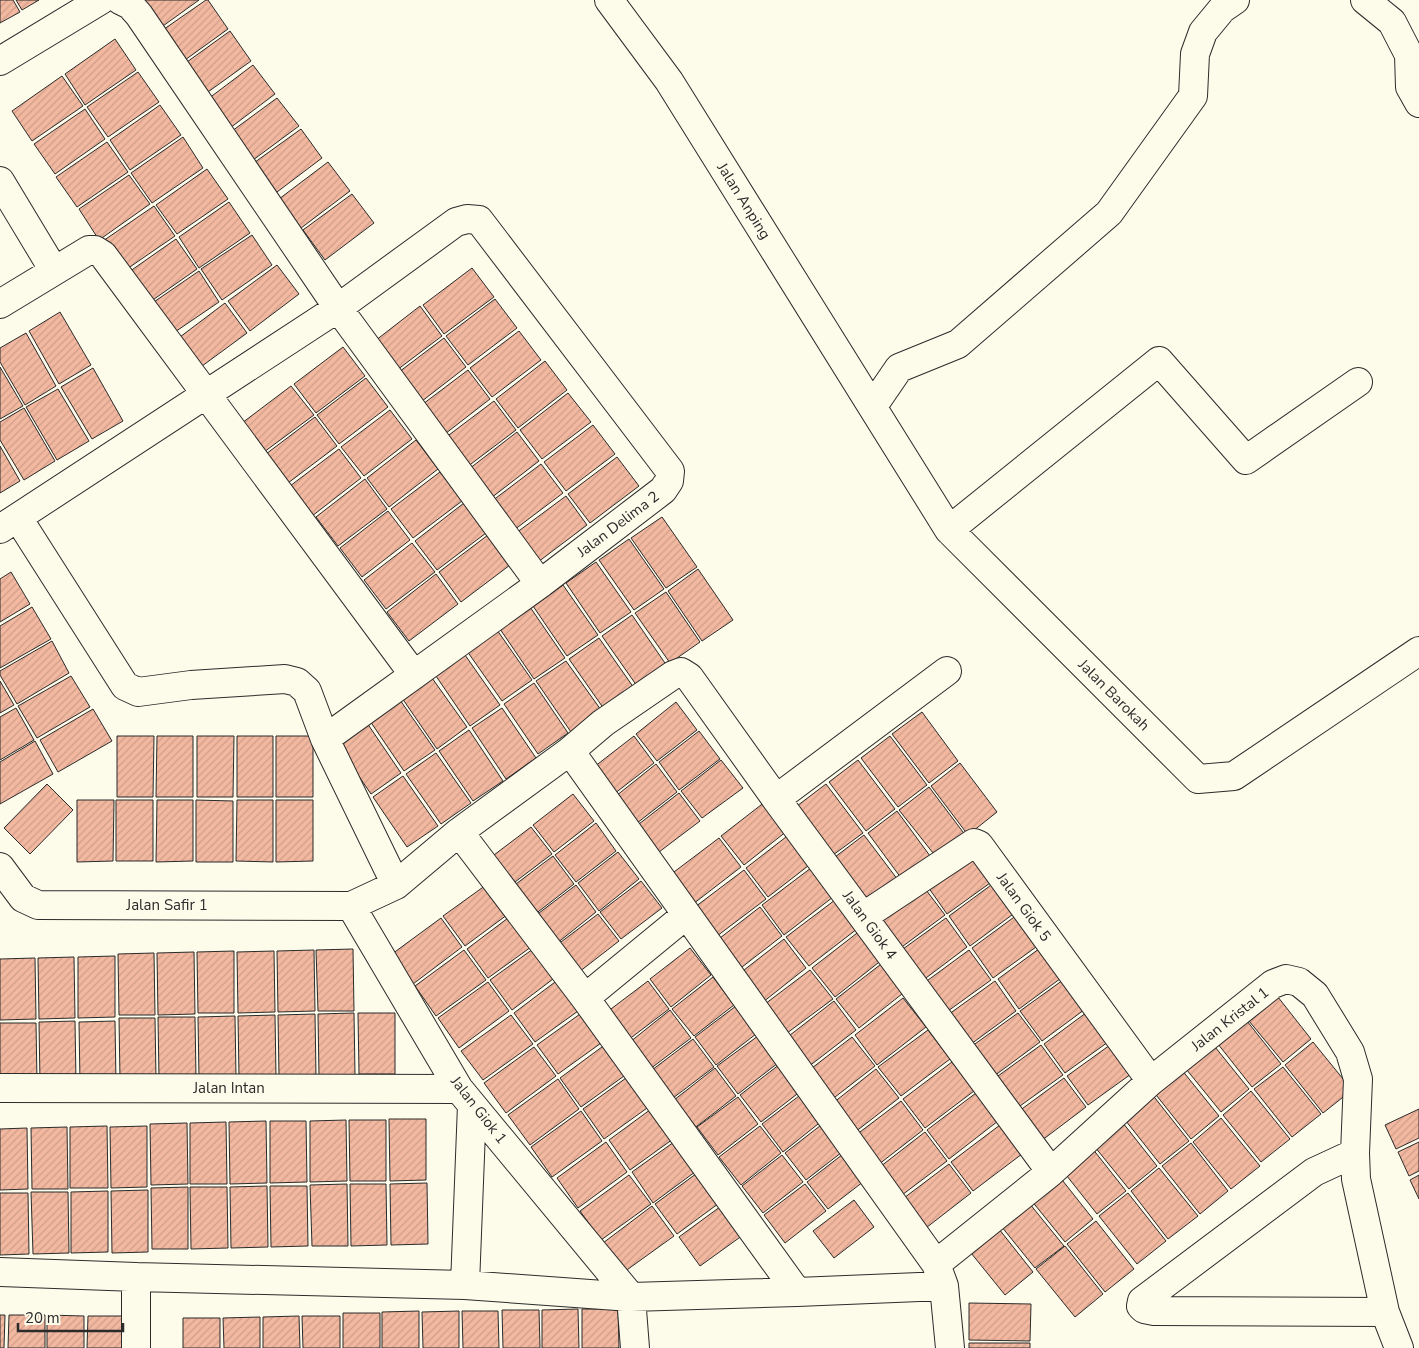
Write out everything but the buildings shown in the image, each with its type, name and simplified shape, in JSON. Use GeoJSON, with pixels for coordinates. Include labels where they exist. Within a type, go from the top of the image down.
{"type":"FeatureCollection","features":[{"type":"Feature","properties":{"kind":"street"},"geometry":{"type":"LineString","coordinates":[[0,61],[101,0]]}},
{"type":"Feature","properties":{"kind":"street"},"geometry":{"type":"LineString","coordinates":[[120,0],[130,5],[140,16],[338,308],[540,584]]}},
{"type":"Feature","properties":{"kind":"street","name":"Jalan Anping"},"geometry":{"type":"LineString","coordinates":[[609,0],[669,81],[873,406]]}},
{"type":"Feature","properties":{"kind":"street"},"geometry":{"type":"LineString","coordinates":[[873,406],[899,368],[958,344],[1109,213],[1193,96],[1195,54],[1203,32],[1222,9],[1235,0]]}},
{"type":"Feature","properties":{"kind":"street"},"geometry":{"type":"LineString","coordinates":[[1365,0],[1392,22],[1414,52],[1410,87],[1419,103]]}},
{"type":"Feature","properties":{"kind":"street"},"geometry":{"type":"LineString","coordinates":[[0,181],[50,264],[56,270]]}},
{"type":"Feature","properties":{"kind":"street","name":"Jalan Delima 2"},"geometry":{"type":"LineString","coordinates":[[325,740],[540,584],[663,490],[668,481],[670,471],[479,220],[467,219],[456,222],[338,308]]}},
{"type":"Feature","properties":{"kind":"street"},"geometry":{"type":"LineString","coordinates":[[0,304],[90,250],[95,250],[103,255],[414,675]]}},
{"type":"Feature","properties":{"kind":"street"},"geometry":{"type":"LineString","coordinates":[[338,308],[9,524],[125,686],[138,692],[191,685],[284,680],[297,682],[306,691],[325,740],[396,885]]}},
{"type":"Feature","properties":{"kind":"street"},"geometry":{"type":"LineString","coordinates":[[949,530],[1159,361],[1246,460],[1358,382]]}},
{"type":"Feature","properties":{"kind":"street","name":"Jalan Barokah"},"geometry":{"type":"LineString","coordinates":[[873,406],[949,530],[1198,779],[1234,776],[1419,651]]}},
{"type":"Feature","properties":{"kind":"street"},"geometry":{"type":"LineString","coordinates":[[776,798],[947,671]]}},
{"type":"Feature","properties":{"kind":"street","name":"Jalan Giok 4"},"geometry":{"type":"LineString","coordinates":[[570,751],[604,723],[673,675],[682,672],[690,677],[776,798],[1051,1172]]}},
{"type":"Feature","properties":{"kind":"street"},"geometry":{"type":"LineString","coordinates":[[352,906],[396,885],[459,832],[570,751],[940,1275],[950,1348]]}},
{"type":"Feature","properties":{"kind":"street"},"geometry":{"type":"LineString","coordinates":[[459,832],[586,998],[798,1292]]}},
{"type":"Feature","properties":{"kind":"street","name":"Jalan Giok 5"},"geometry":{"type":"LineString","coordinates":[[864,916],[974,843],[979,845],[1151,1081]]}},
{"type":"Feature","properties":{"kind":"street","name":"Jalan Safir 1"},"geometry":{"type":"LineString","coordinates":[[0,866],[23,898],[38,904],[352,906]]}},
{"type":"Feature","properties":{"kind":"street","name":"Jalan Giok 1"},"geometry":{"type":"LineString","coordinates":[[352,906],[466,1097],[631,1296]]}},
{"type":"Feature","properties":{"kind":"street"},"geometry":{"type":"LineString","coordinates":[[586,998],[686,915]]}},
{"type":"Feature","properties":{"kind":"street","name":"Jalan Kristal 1"},"geometry":{"type":"LineString","coordinates":[[940,1275],[1151,1081],[1273,984],[1286,979],[1300,982],[1315,995],[1350,1052],[1358,1079],[1355,1153],[1356,1179],[1385,1312],[1399,1348]]}},
{"type":"Feature","properties":{"kind":"street","name":"Jalan Intan"},"geometry":{"type":"LineString","coordinates":[[0,1088],[466,1097]]}},
{"type":"Feature","properties":{"kind":"street"},"geometry":{"type":"LineString","coordinates":[[465,1285],[466,1097]]}},
{"type":"Feature","properties":{"kind":"street"},"geometry":{"type":"LineString","coordinates":[[1355,1153],[1314,1172],[1142,1301],[1141,1306],[1144,1309],[1154,1311],[1385,1312]]}},
{"type":"Feature","properties":{"kind":"street"},"geometry":{"type":"LineString","coordinates":[[0,1272],[465,1285],[631,1296],[798,1292],[940,1275]]}},
{"type":"Feature","properties":{"kind":"street"},"geometry":{"type":"LineString","coordinates":[[136,1276],[136,1348]]}},
{"type":"Feature","properties":{"kind":"street"},"geometry":{"type":"LineString","coordinates":[[631,1296],[635,1348]]}}]}
